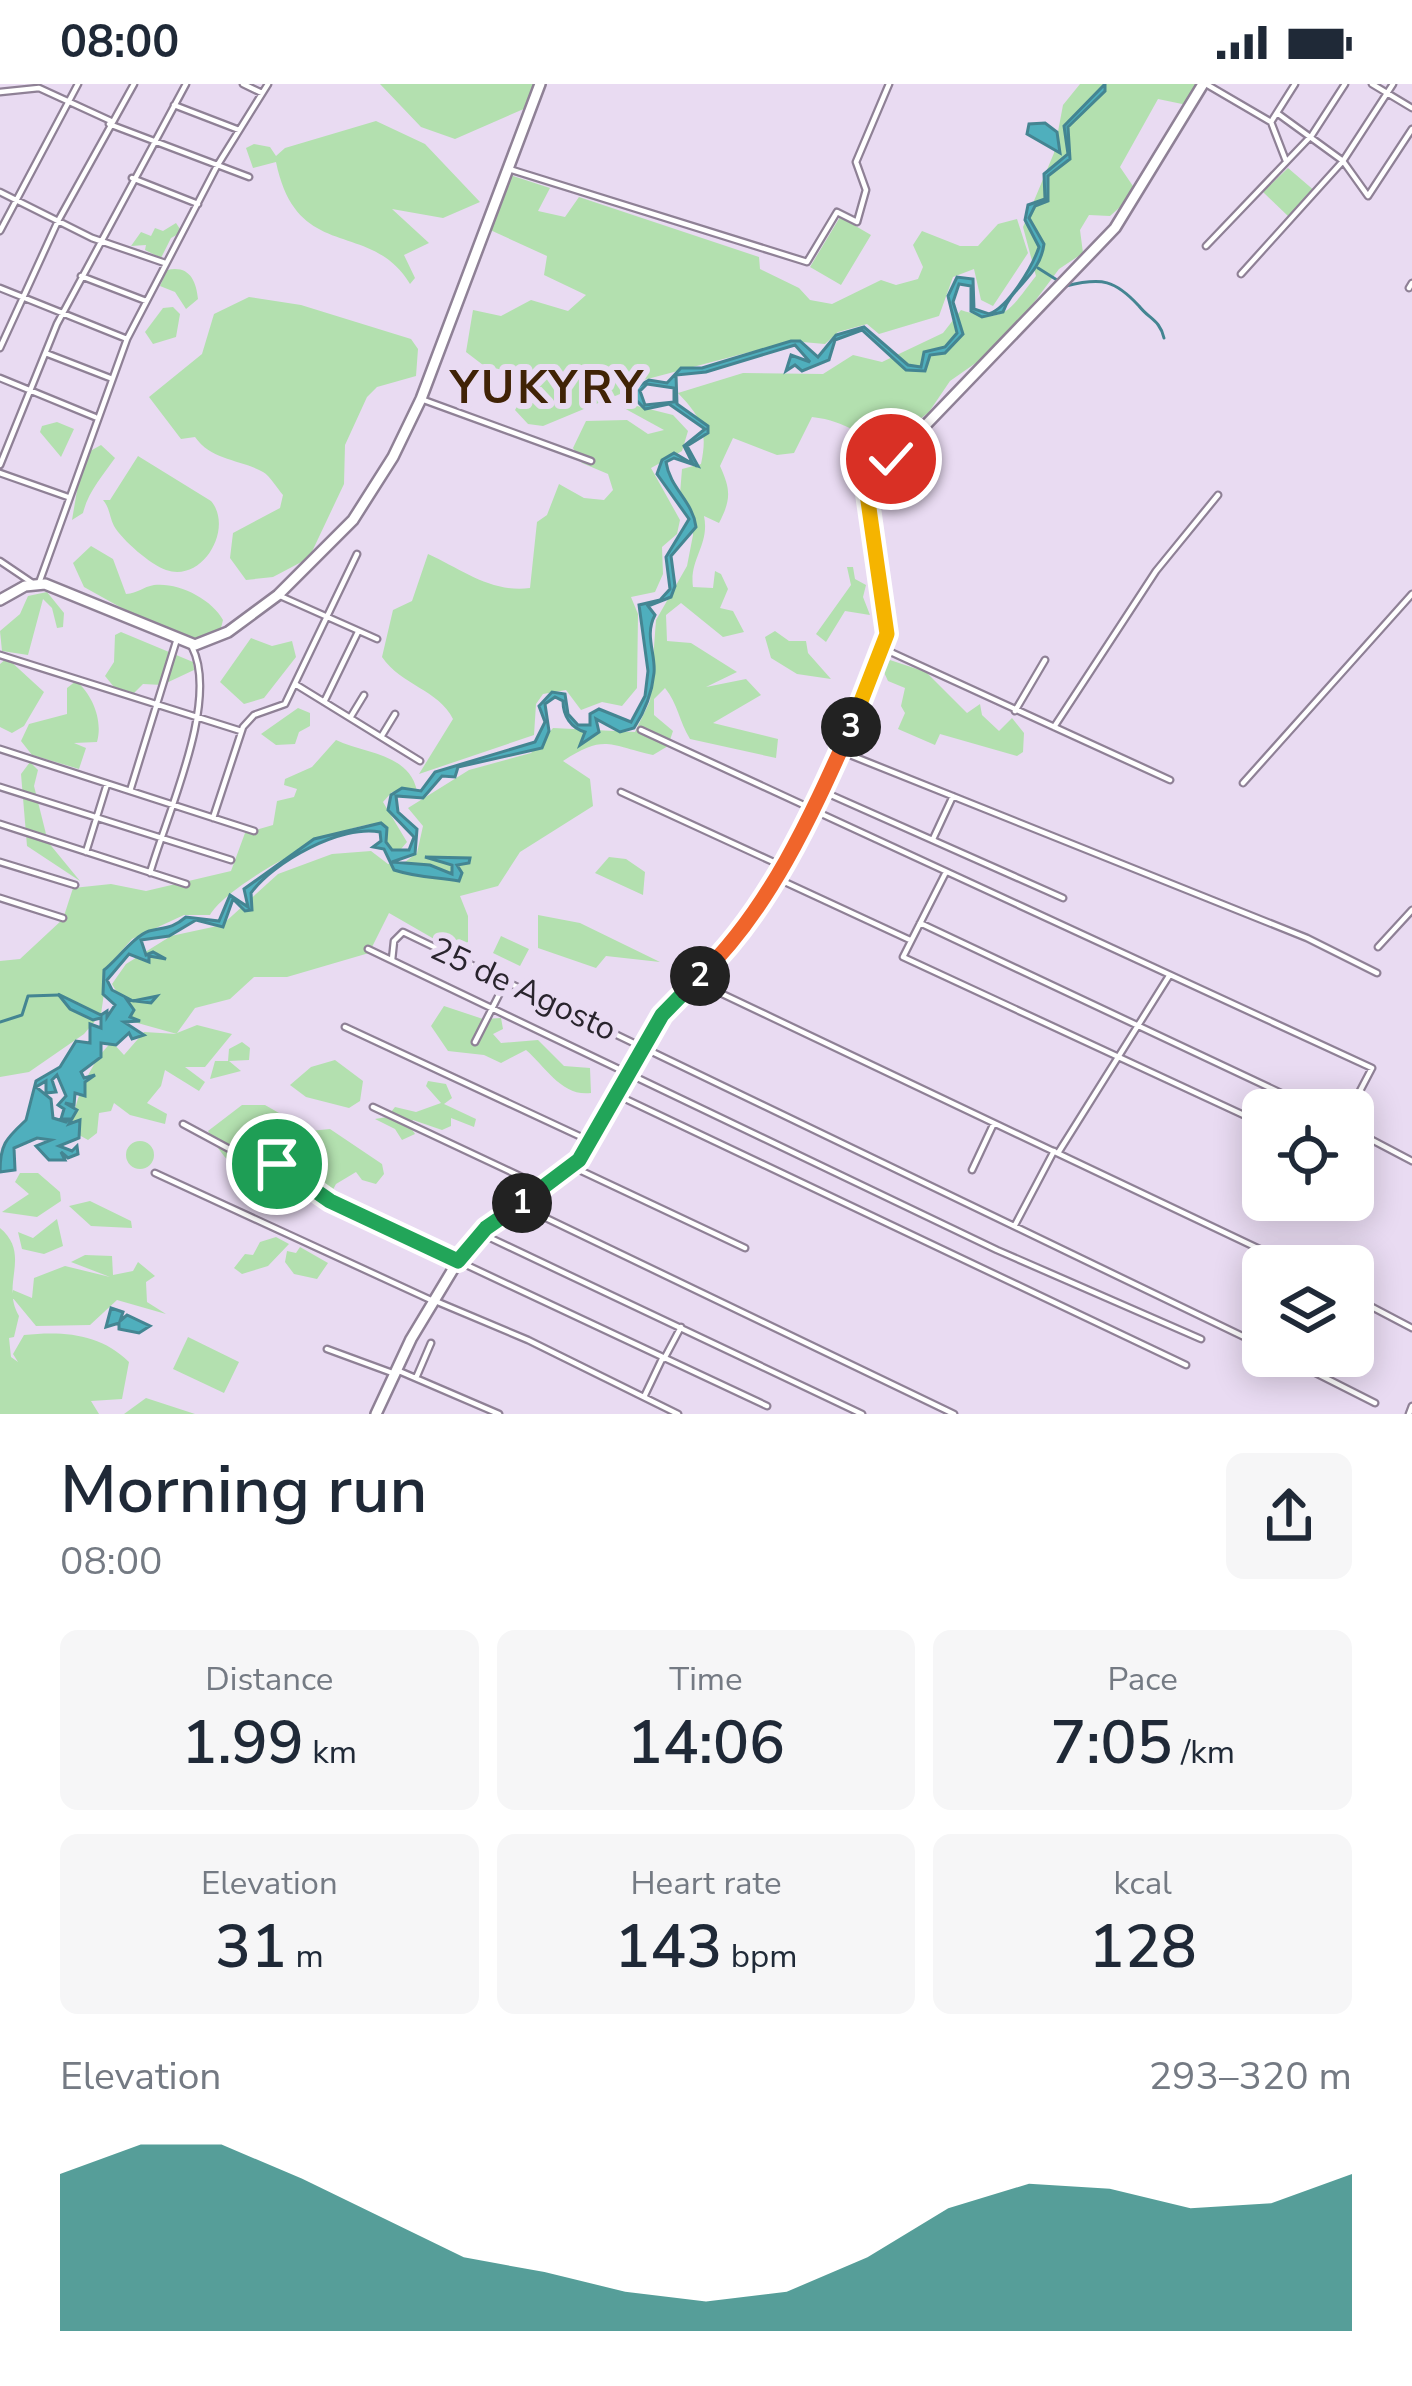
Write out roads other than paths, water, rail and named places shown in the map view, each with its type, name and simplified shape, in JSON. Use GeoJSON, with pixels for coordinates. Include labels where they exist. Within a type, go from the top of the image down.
{"type":"FeatureCollection","features":[{"type":"Feature","properties":{"kind":"main road"},"geometry":{"type":"LineString","coordinates":[[0,600],[37,584],[191,645],[228,632],[278,595],[353,520],[402,441],[540,84]]}},
{"type":"Feature","properties":{"kind":"main road"},"geometry":{"type":"LineString","coordinates":[[376,1414],[458,1261],[480,1234],[573,1167],[663,1013],[732,944],[813,810],[884,649],[886,614],[868,505],[870,483],[1120,222],[1205,84]]}},
{"type":"Feature","properties":{"kind":"street"},"geometry":{"type":"LineString","coordinates":[[0,231],[78,84]]}},
{"type":"Feature","properties":{"kind":"street"},"geometry":{"type":"LineString","coordinates":[[0,348],[58,221],[134,84]]}},
{"type":"Feature","properties":{"kind":"street"},"geometry":{"type":"LineString","coordinates":[[68,497],[0,471],[62,315],[186,84]]}},
{"type":"Feature","properties":{"kind":"street"},"geometry":{"type":"LineString","coordinates":[[243,84],[262,93]]}},
{"type":"Feature","properties":{"kind":"street"},"geometry":{"type":"LineString","coordinates":[[0,561],[37,584],[127,339],[218,166],[268,84]]}},
{"type":"Feature","properties":{"kind":"street"},"geometry":{"type":"LineString","coordinates":[[506,168],[807,262],[837,212],[857,221],[866,190],[856,162],[889,84]]}},
{"type":"Feature","properties":{"kind":"street"},"geometry":{"type":"LineString","coordinates":[[1205,84],[1271,122],[1286,161]]}},
{"type":"Feature","properties":{"kind":"street"},"geometry":{"type":"LineString","coordinates":[[1271,122],[1295,84]]}},
{"type":"Feature","properties":{"kind":"street"},"geometry":{"type":"LineString","coordinates":[[1206,245],[1312,135],[1345,84]]}},
{"type":"Feature","properties":{"kind":"street"},"geometry":{"type":"LineString","coordinates":[[1372,84],[1412,108]]}},
{"type":"Feature","properties":{"kind":"street"},"geometry":{"type":"LineString","coordinates":[[1240,274],[1343,161],[1393,84]]}},
{"type":"Feature","properties":{"kind":"street"},"geometry":{"type":"LineString","coordinates":[[0,92],[39,88],[110,123],[248,177]]}},
{"type":"Feature","properties":{"kind":"street"},"geometry":{"type":"LineString","coordinates":[[1,102],[9,92]]}},
{"type":"Feature","properties":{"kind":"street"},"geometry":{"type":"LineString","coordinates":[[174,105],[239,130]]}},
{"type":"Feature","properties":{"kind":"street"},"geometry":{"type":"LineString","coordinates":[[1277,112],[1343,161],[1368,196],[1412,129]]}},
{"type":"Feature","properties":{"kind":"street"},"geometry":{"type":"LineString","coordinates":[[132,178],[198,204]]}},
{"type":"Feature","properties":{"kind":"street"},"geometry":{"type":"LineString","coordinates":[[0,192],[100,241],[165,263]]}},
{"type":"Feature","properties":{"kind":"street"},"geometry":{"type":"LineString","coordinates":[[82,277],[146,302]]}},
{"type":"Feature","properties":{"kind":"street"},"geometry":{"type":"LineString","coordinates":[[0,288],[127,339]]}},
{"type":"Feature","properties":{"kind":"street"},"geometry":{"type":"LineString","coordinates":[[46,353],[110,378]]}},
{"type":"Feature","properties":{"kind":"street"},"geometry":{"type":"LineString","coordinates":[[0,378],[96,417]]}},
{"type":"Feature","properties":{"kind":"street"},"geometry":{"type":"LineString","coordinates":[[421,399],[591,461]]}},
{"type":"Feature","properties":{"kind":"street"},"geometry":{"type":"LineString","coordinates":[[1054,727],[1156,571],[1218,495]]}},
{"type":"Feature","properties":{"kind":"street"},"geometry":{"type":"LineString","coordinates":[[213,818],[242,731],[254,715],[285,704],[357,554]]}},
{"type":"Feature","properties":{"kind":"street"},"geometry":{"type":"LineString","coordinates":[[1243,783],[1412,594]]}},
{"type":"Feature","properties":{"kind":"street"},"geometry":{"type":"LineString","coordinates":[[278,595],[377,639]]}},
{"type":"Feature","properties":{"kind":"street"},"geometry":{"type":"LineString","coordinates":[[324,703],[358,631]]}},
{"type":"Feature","properties":{"kind":"street"},"geometry":{"type":"LineString","coordinates":[[130,791],[176,639]]}},
{"type":"Feature","properties":{"kind":"street"},"geometry":{"type":"LineString","coordinates":[[150,873],[198,717],[200,665],[191,645]]}},
{"type":"Feature","properties":{"kind":"street"},"geometry":{"type":"LineString","coordinates":[[884,649],[1170,779]]}},
{"type":"Feature","properties":{"kind":"street"},"geometry":{"type":"LineString","coordinates":[[0,655],[242,731]]}},
{"type":"Feature","properties":{"kind":"street"},"geometry":{"type":"LineString","coordinates":[[1015,711],[1045,660]]}},
{"type":"Feature","properties":{"kind":"street"},"geometry":{"type":"LineString","coordinates":[[295,684],[420,761]]}},
{"type":"Feature","properties":{"kind":"street"},"geometry":{"type":"LineString","coordinates":[[350,718],[364,694]]}},
{"type":"Feature","properties":{"kind":"street"},"geometry":{"type":"LineString","coordinates":[[381,737],[395,714]]}},
{"type":"Feature","properties":{"kind":"street"},"geometry":{"type":"LineString","coordinates":[[641,730],[1372,1068],[1361,1089]]}},
{"type":"Feature","properties":{"kind":"street"},"geometry":{"type":"LineString","coordinates":[[0,749],[254,831]]}},
{"type":"Feature","properties":{"kind":"street"},"geometry":{"type":"LineString","coordinates":[[840,751],[1307,938],[1377,973]]}},
{"type":"Feature","properties":{"kind":"street"},"geometry":{"type":"LineString","coordinates":[[86,852],[107,784]]}},
{"type":"Feature","properties":{"kind":"street"},"geometry":{"type":"LineString","coordinates":[[0,787],[231,860]]}},
{"type":"Feature","properties":{"kind":"street"},"geometry":{"type":"LineString","coordinates":[[822,791],[1063,898]]}},
{"type":"Feature","properties":{"kind":"street"},"geometry":{"type":"LineString","coordinates":[[621,792],[781,866]]}},
{"type":"Feature","properties":{"kind":"street"},"geometry":{"type":"LineString","coordinates":[[933,839],[953,796]]}},
{"type":"Feature","properties":{"kind":"street"},"geometry":{"type":"LineString","coordinates":[[0,824],[186,884]]}},
{"type":"Feature","properties":{"kind":"street"},"geometry":{"type":"LineString","coordinates":[[0,862],[75,885]]}},
{"type":"Feature","properties":{"kind":"street"},"geometry":{"type":"LineString","coordinates":[[946,872],[903,957],[1242,1114]]}},
{"type":"Feature","properties":{"kind":"street"},"geometry":{"type":"LineString","coordinates":[[774,877],[911,941]]}},
{"type":"Feature","properties":{"kind":"street"},"geometry":{"type":"LineString","coordinates":[[0,898],[63,918]]}},
{"type":"Feature","properties":{"kind":"street"},"geometry":{"type":"LineString","coordinates":[[1378,947],[1412,910]]}},
{"type":"Feature","properties":{"kind":"street"},"geometry":{"type":"LineString","coordinates":[[920,923],[1273,1089]]}},
{"type":"Feature","properties":{"kind":"street","name":"25 de Agosto"},"geometry":{"type":"LineString","coordinates":[[392,960],[394,941],[404,932],[1242,1336]]}},
{"type":"Feature","properties":{"kind":"street"},"geometry":{"type":"LineString","coordinates":[[368,949],[997,1250],[1201,1340]]}},
{"type":"Feature","properties":{"kind":"street"},"geometry":{"type":"LineString","coordinates":[[1015,1225],[1135,1023],[1169,976]]}},
{"type":"Feature","properties":{"kind":"street"},"geometry":{"type":"LineString","coordinates":[[476,1042],[506,980]]}},
{"type":"Feature","properties":{"kind":"street"},"geometry":{"type":"LineString","coordinates":[[695,981],[1251,1245]]}},
{"type":"Feature","properties":{"kind":"street"},"geometry":{"type":"LineString","coordinates":[[345,1027],[590,1142]]}},
{"type":"Feature","properties":{"kind":"street"},"geometry":{"type":"LineString","coordinates":[[616,1095],[1186,1366]]}},
{"type":"Feature","properties":{"kind":"street"},"geometry":{"type":"LineString","coordinates":[[373,1107],[544,1188]]}},
{"type":"Feature","properties":{"kind":"street"},"geometry":{"type":"LineString","coordinates":[[971,1170],[994,1123]]}},
{"type":"Feature","properties":{"kind":"street"},"geometry":{"type":"LineString","coordinates":[[183,1124],[248,1159],[277,1164],[330,1201],[767,1406]]}},
{"type":"Feature","properties":{"kind":"street"},"geometry":{"type":"LineString","coordinates":[[1374,1141],[1412,1161]]}},
{"type":"Feature","properties":{"kind":"street"},"geometry":{"type":"LineString","coordinates":[[573,1167],[745,1249]]}},
{"type":"Feature","properties":{"kind":"street"},"geometry":{"type":"LineString","coordinates":[[155,1173],[678,1414]]}},
{"type":"Feature","properties":{"kind":"street"},"geometry":{"type":"LineString","coordinates":[[519,1205],[954,1414]]}},
{"type":"Feature","properties":{"kind":"street"},"geometry":{"type":"LineString","coordinates":[[480,1234],[862,1414]]}},
{"type":"Feature","properties":{"kind":"street"},"geometry":{"type":"LineString","coordinates":[[1374,1309],[1412,1328]]}},
{"type":"Feature","properties":{"kind":"street"},"geometry":{"type":"LineString","coordinates":[[644,1397],[681,1327]]}},
{"type":"Feature","properties":{"kind":"street"},"geometry":{"type":"LineString","coordinates":[[416,1378],[431,1343]]}},
{"type":"Feature","properties":{"kind":"street"},"geometry":{"type":"LineString","coordinates":[[328,1349],[416,1378],[499,1414]]}},
{"type":"Feature","properties":{"kind":"street"},"geometry":{"type":"LineString","coordinates":[[1324,1377],[1375,1403]]}},
{"type":"Feature","properties":{"kind":"street"},"geometry":{"type":"LineString","coordinates":[[657,1414],[661,1406]]}},
{"type":"Feature","properties":{"kind":"water"},"geometry":{"type":"Polygon","coordinates":[[[1105,84],[1105,91],[1068,127],[1070,159],[1048,176],[1048,201],[1035,206],[1029,218],[1044,244],[1037,264],[1003,312],[982,317],[971,311],[971,286],[959,284],[953,302],[963,334],[945,353],[930,355],[925,371],[906,370],[862,330],[835,340],[829,360],[802,371],[795,365],[786,371],[791,355],[810,362],[795,345],[706,372],[676,375],[677,404],[708,426],[708,433],[687,446],[698,466],[674,458],[666,462],[696,527],[671,556],[675,586],[671,597],[648,606],[655,615],[650,630],[654,673],[634,728],[620,732],[596,719],[599,732],[580,745],[585,732],[572,724],[564,712],[563,701],[555,697],[545,704],[549,731],[542,748],[458,767],[455,777],[442,776],[423,798],[396,796],[398,812],[417,829],[415,854],[392,862],[430,865],[452,874],[452,865],[425,857],[470,858],[469,863],[457,865],[462,873],[459,881],[394,870],[384,849],[373,847],[381,841],[380,832],[347,834],[275,869],[251,893],[252,910],[245,911],[233,899],[223,927],[196,920],[169,936],[141,940],[146,955],[153,952],[166,959],[149,956],[149,962],[129,954],[107,980],[112,990],[132,1001],[127,1000],[134,1010],[130,1017],[140,1021],[124,1022],[144,1035],[132,1039],[129,1033],[116,1045],[101,1043],[101,1057],[81,1072],[84,1078],[95,1075],[85,1082],[85,1096],[75,1093],[74,1105],[65,1103],[77,1110],[69,1124],[80,1120],[79,1138],[59,1146],[72,1151],[77,1146],[78,1154],[68,1158],[61,1152],[65,1160],[49,1160],[36,1146],[51,1140],[37,1138],[14,1148],[15,1170],[0,1172],[3,1148],[26,1120],[36,1081],[60,1067],[76,1041],[90,1043],[90,1024],[101,1028],[101,1018],[93,1020],[70,1009],[58,994],[101,1015],[107,1011],[107,1017],[115,1005],[103,994],[104,970],[137,938],[186,917],[219,921],[230,895],[248,907],[244,889],[314,839],[381,823],[387,828],[386,842],[392,850],[409,850],[414,837],[388,810],[391,795],[402,788],[421,791],[435,772],[535,742],[545,722],[539,706],[552,692],[565,694],[568,714],[578,725],[590,725],[590,714],[599,709],[631,722],[645,696],[648,671],[639,605],[660,600],[670,589],[666,557],[689,519],[657,474],[662,460],[674,453],[693,464],[684,446],[705,429],[669,404],[645,409],[636,400],[637,387],[649,380],[667,383],[681,368],[702,368],[791,341],[800,341],[818,357],[836,335],[864,327],[908,365],[921,367],[924,352],[945,347],[957,333],[948,296],[957,277],[973,279],[974,309],[989,314],[1004,304],[1025,276],[1039,247],[1025,220],[1028,205],[1045,199],[1044,174],[1068,154],[1064,126],[1105,84]],[[647,384],[640,391],[645,405],[674,402],[674,388],[647,384]],[[57,1075],[52,1080],[56,1092],[46,1093],[46,1081],[36,1087],[51,1099],[53,1118],[66,1122],[69,1119],[61,1119],[64,1109],[58,1105],[66,1096],[57,1075]]]}},
{"type":"Feature","properties":{"kind":"water"},"geometry":{"type":"Polygon","coordinates":[[[1045,123],[1057,132],[1060,153],[1027,134],[1029,124],[1045,123]]]}},
{"type":"Feature","properties":{"kind":"water"},"geometry":{"type":"Polygon","coordinates":[[[111,1308],[123,1312],[120,1321],[127,1315],[150,1326],[139,1333],[119,1329],[119,1323],[106,1327],[111,1308]]]}},
{"type":"Feature","properties":{"kind":"waterway"},"geometry":{"type":"LineString","coordinates":[[1038,268],[1057,280]]}},
{"type":"Feature","properties":{"kind":"waterway"},"geometry":{"type":"LineString","coordinates":[[1066,286],[1089,282],[1115,286],[1157,323],[1164,338]]}},
{"type":"Feature","properties":{"kind":"waterway"},"geometry":{"type":"LineString","coordinates":[[0,1022],[22,1015],[28,996],[59,995]]}},
{"type":"Feature","properties":{"kind":"district","name":"YUKYRY"},"geometry":{"type":"Point","coordinates":[548,387]}}]}
